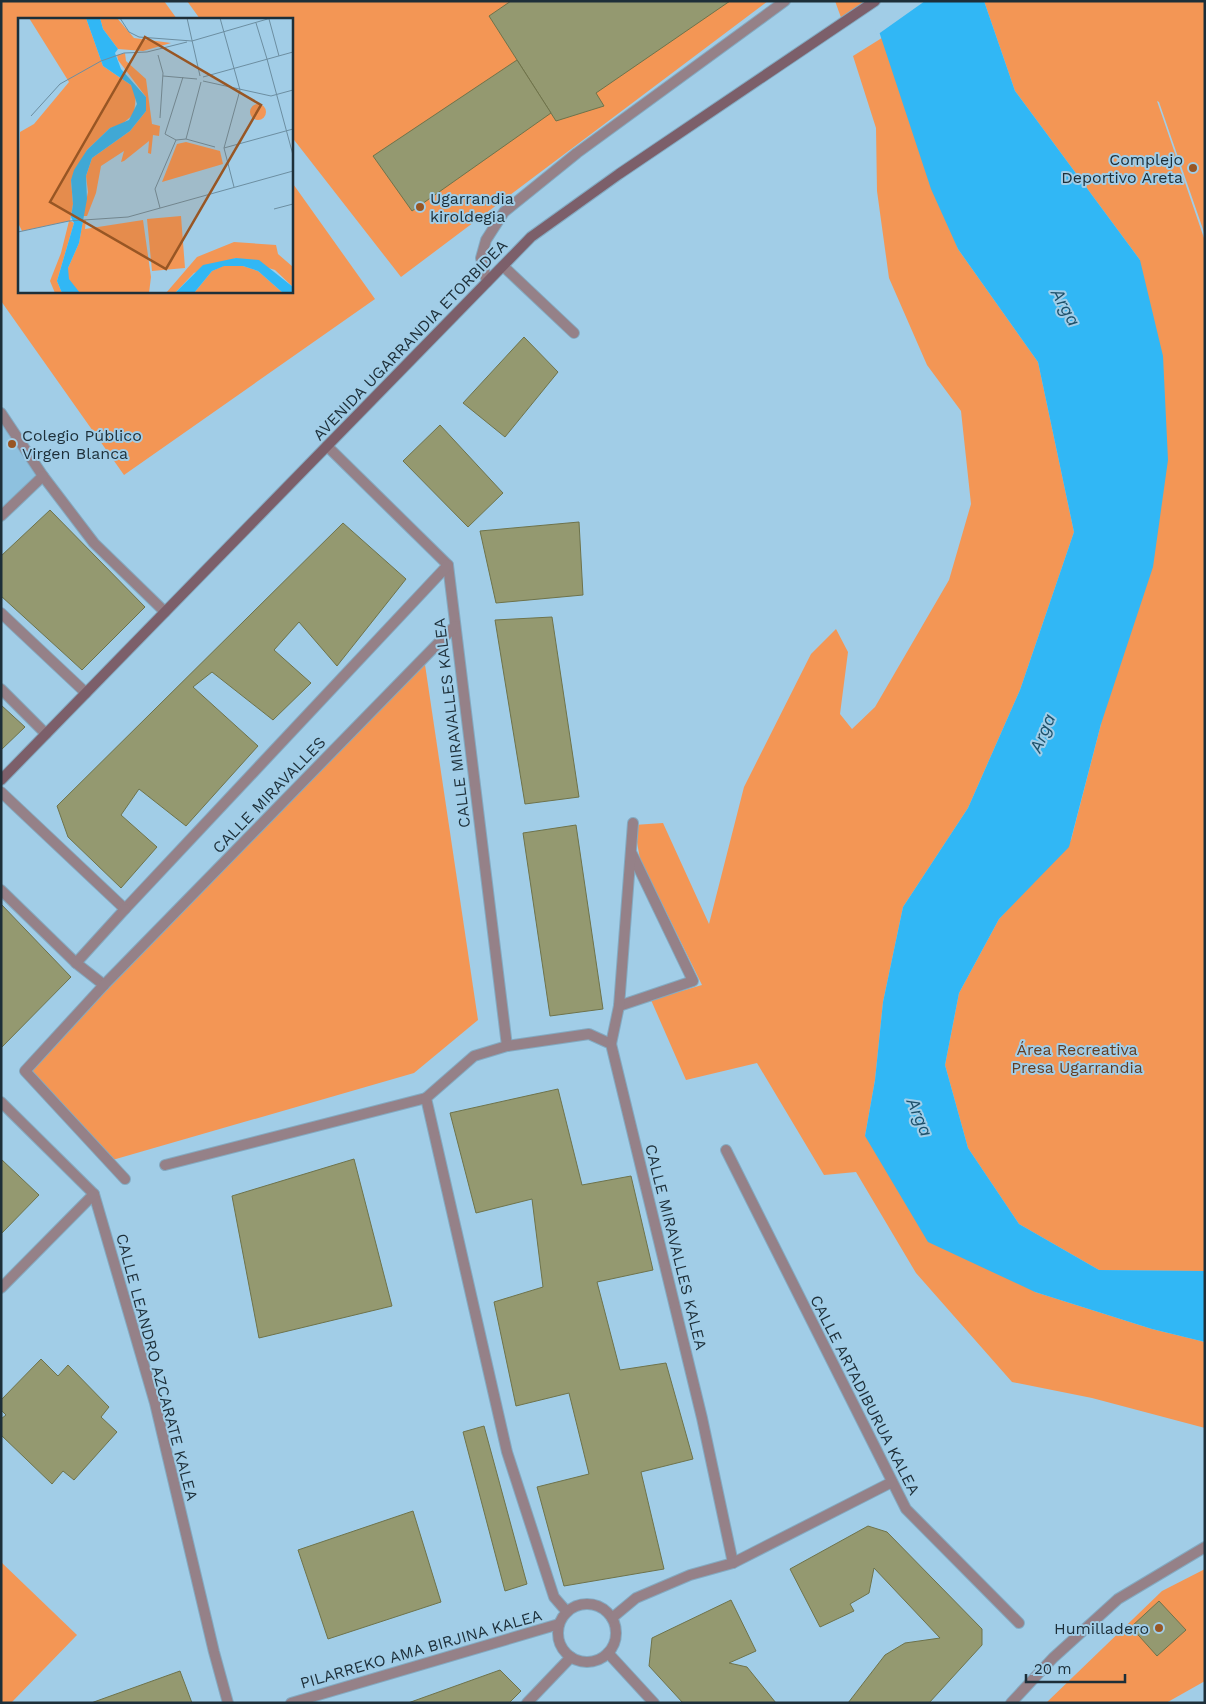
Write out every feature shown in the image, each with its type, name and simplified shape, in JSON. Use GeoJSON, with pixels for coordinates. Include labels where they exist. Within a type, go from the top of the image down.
{"type":"FeatureCollection","features":[{"type":"Feature","properties":{"kind":"street"},"geometry":{"type":"LineString","coordinates":[[487,282],[481,258],[486,240],[504,212],[577,153],[784,1]]}},
{"type":"Feature","properties":{"kind":"street","name":"AVENIDA UGARRANDIA ETORBIDEA"},"geometry":{"type":"LineString","coordinates":[[1,780],[531,237],[619,174],[875,1]]}},
{"type":"Feature","properties":{"kind":"street"},"geometry":{"type":"LineString","coordinates":[[503,266],[574,333]]}},
{"type":"Feature","properties":{"kind":"street"},"geometry":{"type":"LineString","coordinates":[[1,413],[43,476],[94,543],[165,612]]}},
{"type":"Feature","properties":{"kind":"street"},"geometry":{"type":"LineString","coordinates":[[327,446],[448,565]]}},
{"type":"Feature","properties":{"kind":"street"},"geometry":{"type":"LineString","coordinates":[[1,516],[43,476]]}},
{"type":"Feature","properties":{"kind":"street","name":"CALLE MIRAVALLES KALEA"},"geometry":{"type":"LineString","coordinates":[[448,565],[507,1046]]}},
{"type":"Feature","properties":{"kind":"street","name":"CALLE MIRAVALLES"},"geometry":{"type":"LineString","coordinates":[[76,963],[448,565]]}},
{"type":"Feature","properties":{"kind":"street"},"geometry":{"type":"LineString","coordinates":[[1,613],[86,693]]}},
{"type":"Feature","properties":{"kind":"street","name":"CALLE MIRAVALLES"},"geometry":{"type":"LineString","coordinates":[[125,1179],[25,1071],[104,985],[455,626]]}},
{"type":"Feature","properties":{"kind":"street"},"geometry":{"type":"LineString","coordinates":[[1,689],[46,734]]}},
{"type":"Feature","properties":{"kind":"street"},"geometry":{"type":"LineString","coordinates":[[1,792],[125,909]]}},
{"type":"Feature","properties":{"kind":"street"},"geometry":{"type":"LineString","coordinates":[[165,1165],[426,1098],[474,1056],[507,1046],[589,1034],[611,1044],[619,1006],[633,824]]}},
{"type":"Feature","properties":{"kind":"street"},"geometry":{"type":"LineString","coordinates":[[619,1006],[693,982],[631,851]]}},
{"type":"Feature","properties":{"kind":"street"},"geometry":{"type":"LineString","coordinates":[[1,890],[76,963],[104,985]]}},
{"type":"Feature","properties":{"kind":"street","name":"CALLE MIRAVALLES KALEA"},"geometry":{"type":"LineString","coordinates":[[611,1044],[700,1409],[733,1562]]}},
{"type":"Feature","properties":{"kind":"street"},"geometry":{"type":"LineString","coordinates":[[426,1098],[507,1452],[554,1597],[567,1612]]}},
{"type":"Feature","properties":{"kind":"street","name":"CALLE LEANDRO AZCARATE KALEA"},"geometry":{"type":"LineString","coordinates":[[1,1102],[94,1194],[155,1403],[214,1652],[228,1703]]}},
{"type":"Feature","properties":{"kind":"street","name":"CALLE ARTADIBURUA KALEA"},"geometry":{"type":"LineString","coordinates":[[726,1150],[906,1509],[1019,1624]]}},
{"type":"Feature","properties":{"kind":"street"},"geometry":{"type":"LineString","coordinates":[[1,1288],[94,1194]]}},
{"type":"Feature","properties":{"kind":"street"},"geometry":{"type":"LineString","coordinates":[[612,1618],[636,1598],[690,1575],[733,1562],[892,1482]]}},
{"type":"Feature","properties":{"kind":"street"},"geometry":{"type":"LineString","coordinates":[[1011,1703],[1053,1658],[1118,1599],[1205,1548]]}},
{"type":"Feature","properties":{"kind":"street"},"geometry":{"type":"LineString","coordinates":[[588,1604],[606,1611],[612,1618],[615,1636],[613,1645],[608,1653],[590,1661],[580,1661],[564,1651],[558,1633],[559,1624],[567,1612],[579,1605],[588,1604]]}},
{"type":"Feature","properties":{"kind":"street","name":"PILARREKO AMA BIRJINA KALEA"},"geometry":{"type":"LineString","coordinates":[[291,1703],[559,1624]]}},
{"type":"Feature","properties":{"kind":"street"},"geometry":{"type":"LineString","coordinates":[[608,1653],[654,1703]]}},
{"type":"Feature","properties":{"kind":"street"},"geometry":{"type":"LineString","coordinates":[[527,1703],[571,1657]]}},
{"type":"Feature","properties":{"kind":"shaded area","name":"Colegio Público Virgen Blanca"},"geometry":{"type":"Polygon","coordinates":[[[1,413],[43,476],[1,516],[1,413]]]}},
{"type":"Feature","properties":{"kind":"green space"},"geometry":{"type":"Polygon","coordinates":[[[1,1],[164,1],[176,18],[18,18],[18,292],[292,292],[292,182],[375,299],[124,475],[1,301],[1,1]]]}},
{"type":"Feature","properties":{"kind":"green space","name":"Ugarrandia kiroldegia"},"geometry":{"type":"Polygon","coordinates":[[[187,1],[768,1],[401,277],[292,137],[292,18],[199,18],[187,1]]]}},
{"type":"Feature","properties":{"kind":"green space"},"geometry":{"type":"Polygon","coordinates":[[[835,1],[869,1],[843,23],[835,1]]]}},
{"type":"Feature","properties":{"kind":"green space","name":"Área Recreativa Presa Ugarrandia"},"geometry":{"type":"Polygon","coordinates":[[[984,1],[1205,1],[1205,235],[1159,102],[1157,101],[1205,241],[1205,1271],[1099,1270],[1019,1224],[968,1148],[945,1065],[959,993],[999,919],[1071,840],[1101,724],[1140,260],[1015,91],[984,1]]]}},
{"type":"Feature","properties":{"kind":"green space"},"geometry":{"type":"Polygon","coordinates":[[[885,36],[958,249],[1038,362],[1074,532],[1020,690],[968,808],[903,907],[883,1002],[875,1080],[865,1136],[1035,1292],[1152,1329],[1205,1342],[1205,1428],[1092,1398],[1012,1382],[916,1273],[856,1172],[824,1175],[757,1063],[686,1080],[651,1000],[702,985],[640,859],[634,825],[663,823],[709,924],[744,787],[811,654],[836,629],[848,652],[840,714],[852,729],[875,707],[949,580],[971,504],[961,411],[927,365],[889,278],[877,191],[876,128],[853,56],[885,36]]]}},
{"type":"Feature","properties":{"kind":"green space"},"geometry":{"type":"Polygon","coordinates":[[[424,658],[478,1020],[414,1073],[109,1161],[25,1071],[424,658]]]}},
{"type":"Feature","properties":{"kind":"green space"},"geometry":{"type":"Polygon","coordinates":[[[1,1562],[77,1635],[11,1703],[1,1703],[1,1562]]]}},
{"type":"Feature","properties":{"kind":"green space"},"geometry":{"type":"Polygon","coordinates":[[[1205,1569],[1205,1681],[1166,1703],[1046,1703],[1162,1591],[1205,1569]]]}},
{"type":"Feature","properties":{"kind":"water","name":"Arga"},"geometry":{"type":"Polygon","coordinates":[[[869,1],[984,1],[1015,91],[1140,260],[1163,356],[1168,460],[1153,567],[1101,724],[1069,847],[999,919],[959,993],[945,1065],[968,1148],[1019,1224],[1099,1270],[1205,1271],[1205,1342],[1152,1329],[1035,1292],[928,1242],[865,1136],[875,1080],[883,1002],[903,907],[968,808],[1020,690],[1074,532],[1038,362],[958,249],[931,189],[869,1]]]}},
{"type":"Feature","properties":{"kind":"pier"},"geometry":{"type":"Polygon","coordinates":[[[866,1],[925,1],[877,35],[866,1]]]}},
{"type":"Feature","properties":{"kind":"building"},"geometry":{"type":"Polygon","coordinates":[[[511,1],[730,1],[596,93],[604,106],[556,121],[489,16],[511,1]]]}},
{"type":"Feature","properties":{"kind":"building"},"geometry":{"type":"Polygon","coordinates":[[[517,60],[551,113],[412,211],[373,156],[517,60]]]}},
{"type":"Feature","properties":{"kind":"building"},"geometry":{"type":"Polygon","coordinates":[[[524,337],[558,372],[505,437],[463,403],[524,337]]]}},
{"type":"Feature","properties":{"kind":"building"},"geometry":{"type":"Polygon","coordinates":[[[440,425],[503,493],[468,527],[403,461],[440,425]]]}},
{"type":"Feature","properties":{"kind":"building"},"geometry":{"type":"Polygon","coordinates":[[[50,510],[145,607],[82,670],[1,596],[1,556],[50,510]]]}},
{"type":"Feature","properties":{"kind":"building"},"geometry":{"type":"Polygon","coordinates":[[[579,522],[583,595],[496,603],[480,531],[579,522]]]}},
{"type":"Feature","properties":{"kind":"building"},"geometry":{"type":"Polygon","coordinates":[[[343,523],[406,579],[337,666],[299,622],[274,650],[311,683],[273,720],[212,672],[193,687],[258,746],[186,826],[139,789],[121,815],[157,847],[121,888],[68,837],[57,806],[343,523]]]}},
{"type":"Feature","properties":{"kind":"building"},"geometry":{"type":"Polygon","coordinates":[[[552,617],[579,797],[525,804],[495,620],[552,617]]]}},
{"type":"Feature","properties":{"kind":"building"},"geometry":{"type":"Polygon","coordinates":[[[1,705],[25,727],[1,750],[1,705]]]}},
{"type":"Feature","properties":{"kind":"building"},"geometry":{"type":"Polygon","coordinates":[[[576,825],[603,1009],[550,1016],[523,833],[576,825]]]}},
{"type":"Feature","properties":{"kind":"building"},"geometry":{"type":"Polygon","coordinates":[[[1,904],[71,977],[1,1048],[1,904]]]}},
{"type":"Feature","properties":{"kind":"building"},"geometry":{"type":"Polygon","coordinates":[[[558,1089],[582,1185],[631,1176],[653,1270],[597,1282],[620,1370],[666,1363],[693,1459],[641,1472],[664,1569],[564,1586],[537,1487],[589,1474],[569,1393],[516,1406],[494,1302],[543,1287],[532,1199],[476,1213],[450,1113],[558,1089]]]}},
{"type":"Feature","properties":{"kind":"building"},"geometry":{"type":"Polygon","coordinates":[[[1,1159],[39,1195],[1,1234],[1,1159]]]}},
{"type":"Feature","properties":{"kind":"building"},"geometry":{"type":"Polygon","coordinates":[[[354,1159],[392,1306],[259,1338],[232,1196],[354,1159]]]}},
{"type":"Feature","properties":{"kind":"building"},"geometry":{"type":"Polygon","coordinates":[[[41,1359],[58,1376],[68,1365],[109,1407],[101,1417],[117,1432],[74,1480],[63,1471],[52,1484],[1,1435],[1,1419],[6,1415],[1,1410],[1,1400],[41,1359]]]}},
{"type":"Feature","properties":{"kind":"building"},"geometry":{"type":"Polygon","coordinates":[[[484,1426],[527,1584],[505,1591],[463,1432],[484,1426]]]}},
{"type":"Feature","properties":{"kind":"building"},"geometry":{"type":"Polygon","coordinates":[[[413,1511],[441,1602],[328,1639],[298,1550],[413,1511]]]}},
{"type":"Feature","properties":{"kind":"building"},"geometry":{"type":"Polygon","coordinates":[[[868,1526],[887,1532],[982,1629],[982,1645],[929,1703],[848,1703],[885,1655],[905,1643],[940,1638],[874,1568],[869,1593],[850,1604],[854,1611],[820,1627],[790,1569],[868,1526]]]}},
{"type":"Feature","properties":{"kind":"building"},"geometry":{"type":"Polygon","coordinates":[[[731,1600],[756,1651],[729,1663],[747,1667],[776,1703],[683,1703],[649,1666],[652,1638],[731,1600]]]}},
{"type":"Feature","properties":{"kind":"building","name":"Humilladero"},"geometry":{"type":"Polygon","coordinates":[[[1159,1601],[1186,1630],[1157,1656],[1131,1627],[1159,1601]]]}},
{"type":"Feature","properties":{"kind":"building"},"geometry":{"type":"Polygon","coordinates":[[[500,1670],[521,1691],[509,1703],[408,1703],[500,1670]]]}},
{"type":"Feature","properties":{"kind":"building"},"geometry":{"type":"Polygon","coordinates":[[[180,1671],[192,1703],[91,1703],[180,1671]]]}},
{"type":"Feature","properties":{"kind":"place","name":"Complejo Deportivo Areta"},"geometry":{"type":"Point","coordinates":[1193,168]}},
{"type":"Feature","properties":{"kind":"place","name":"Ugarrandia kiroldegia"},"geometry":{"type":"Point","coordinates":[420,207]}},
{"type":"Feature","properties":{"kind":"place","name":"Colegio Público Virgen Blanca"},"geometry":{"type":"Point","coordinates":[12,444]}},
{"type":"Feature","properties":{"kind":"place","name":"Humilladero"},"geometry":{"type":"Point","coordinates":[1159,1628]}}]}
